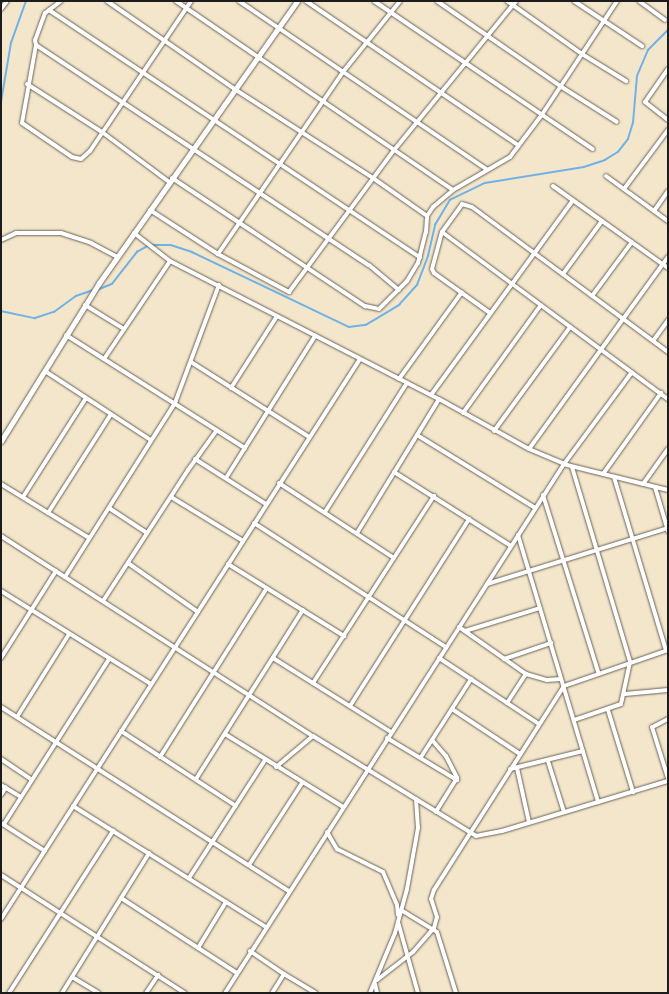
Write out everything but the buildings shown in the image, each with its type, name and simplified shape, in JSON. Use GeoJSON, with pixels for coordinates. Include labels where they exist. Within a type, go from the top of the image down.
{"type":"FeatureCollection","features":[{"type":"Feature","properties":{"kind":"street"},"geometry":{"type":"LineString","coordinates":[[1,9],[7,1]]}},
{"type":"Feature","properties":{"kind":"street"},"geometry":{"type":"LineString","coordinates":[[61,1],[49,10],[39,25],[34,40],[36,45],[22,113],[22,124],[25,128],[72,157],[81,159],[123,103],[191,1]]}},
{"type":"Feature","properties":{"kind":"street"},"geometry":{"type":"LineString","coordinates":[[107,1],[236,90],[373,178],[426,216]]}},
{"type":"Feature","properties":{"kind":"street"},"geometry":{"type":"LineString","coordinates":[[176,1],[259,55],[453,190]]}},
{"type":"Feature","properties":{"kind":"street"},"geometry":{"type":"LineString","coordinates":[[239,1],[486,169]]}},
{"type":"Feature","properties":{"kind":"street"},"geometry":{"type":"LineString","coordinates":[[1,441],[99,283],[170,180],[236,90],[297,1]]}},
{"type":"Feature","properties":{"kind":"street"},"geometry":{"type":"LineString","coordinates":[[306,1],[518,145]]}},
{"type":"Feature","properties":{"kind":"street"},"geometry":{"type":"LineString","coordinates":[[374,1],[541,116],[593,149]]}},
{"type":"Feature","properties":{"kind":"street"},"geometry":{"type":"LineString","coordinates":[[218,254],[343,72],[400,1]]}},
{"type":"Feature","properties":{"kind":"street"},"geometry":{"type":"LineString","coordinates":[[438,1],[560,86],[618,122]]}},
{"type":"Feature","properties":{"kind":"street"},"geometry":{"type":"LineString","coordinates":[[507,1],[514,3],[582,54],[626,81]]}},
{"type":"Feature","properties":{"kind":"street"},"geometry":{"type":"LineString","coordinates":[[574,1],[642,46]]}},
{"type":"Feature","properties":{"kind":"street"},"geometry":{"type":"LineString","coordinates":[[28,84],[102,132],[170,180],[371,308],[379,309],[399,290],[420,256],[426,232],[426,216],[433,207],[453,190],[486,169],[504,162],[541,116],[617,1]]}},
{"type":"Feature","properties":{"kind":"street"},"geometry":{"type":"LineString","coordinates":[[639,1],[665,20]]}},
{"type":"Feature","properties":{"kind":"street"},"geometry":{"type":"LineString","coordinates":[[150,210],[218,254],[286,292],[292,290],[394,149],[514,3]]}},
{"type":"Feature","properties":{"kind":"street"},"geometry":{"type":"LineString","coordinates":[[49,10],[420,256]]}},
{"type":"Feature","properties":{"kind":"street"},"geometry":{"type":"LineString","coordinates":[[36,45],[192,150],[369,265],[399,290]]}},
{"type":"Feature","properties":{"kind":"street"},"geometry":{"type":"LineString","coordinates":[[667,71],[644,102],[668,120]]}},
{"type":"Feature","properties":{"kind":"street"},"geometry":{"type":"LineString","coordinates":[[624,190],[668,130]]}},
{"type":"Feature","properties":{"kind":"street"},"geometry":{"type":"LineString","coordinates":[[606,176],[668,221]]}},
{"type":"Feature","properties":{"kind":"street"},"geometry":{"type":"LineString","coordinates":[[553,186],[668,268]]}},
{"type":"Feature","properties":{"kind":"street"},"geometry":{"type":"LineString","coordinates":[[654,211],[668,191]]}},
{"type":"Feature","properties":{"kind":"street"},"geometry":{"type":"LineString","coordinates":[[431,395],[573,200]]}},
{"type":"Feature","properties":{"kind":"street"},"geometry":{"type":"LineString","coordinates":[[490,313],[434,273],[432,269],[442,232],[462,204],[466,204],[668,352]]}},
{"type":"Feature","properties":{"kind":"street"},"geometry":{"type":"LineString","coordinates":[[563,274],[602,221]]}},
{"type":"Feature","properties":{"kind":"street"},"geometry":{"type":"LineString","coordinates":[[442,232],[668,399]]}},
{"type":"Feature","properties":{"kind":"street"},"geometry":{"type":"LineString","coordinates":[[1,240],[16,233],[61,233],[91,243],[117,257]]}},
{"type":"Feature","properties":{"kind":"street"},"geometry":{"type":"LineString","coordinates":[[134,233],[170,261],[439,399],[494,431],[529,449],[572,467],[668,490]]}},
{"type":"Feature","properties":{"kind":"street"},"geometry":{"type":"LineString","coordinates":[[592,296],[632,242]]}},
{"type":"Feature","properties":{"kind":"street"},"geometry":{"type":"LineString","coordinates":[[529,449],[668,257]]}},
{"type":"Feature","properties":{"kind":"street"},"geometry":{"type":"LineString","coordinates":[[104,359],[170,261]]}},
{"type":"Feature","properties":{"kind":"street"},"geometry":{"type":"LineString","coordinates":[[65,577],[174,403],[191,362],[219,285]]}},
{"type":"Feature","properties":{"kind":"street"},"geometry":{"type":"LineString","coordinates":[[399,379],[462,292]]}},
{"type":"Feature","properties":{"kind":"street"},"geometry":{"type":"LineString","coordinates":[[86,303],[124,329]]}},
{"type":"Feature","properties":{"kind":"street"},"geometry":{"type":"LineString","coordinates":[[463,412],[541,305]]}},
{"type":"Feature","properties":{"kind":"street"},"geometry":{"type":"LineString","coordinates":[[231,388],[277,316]]}},
{"type":"Feature","properties":{"kind":"street"},"geometry":{"type":"LineString","coordinates":[[653,341],[668,320]]}},
{"type":"Feature","properties":{"kind":"street"},"geometry":{"type":"LineString","coordinates":[[494,431],[570,327]]}},
{"type":"Feature","properties":{"kind":"street"},"geometry":{"type":"LineString","coordinates":[[66,335],[245,448]]}},
{"type":"Feature","properties":{"kind":"street"},"geometry":{"type":"LineString","coordinates":[[226,478],[315,336]]}},
{"type":"Feature","properties":{"kind":"street"},"geometry":{"type":"LineString","coordinates":[[1,919],[309,436],[360,359]]}},
{"type":"Feature","properties":{"kind":"street"},"geometry":{"type":"LineString","coordinates":[[191,362],[268,412],[309,436]]}},
{"type":"Feature","properties":{"kind":"street"},"geometry":{"type":"LineString","coordinates":[[45,371],[151,440]]}},
{"type":"Feature","properties":{"kind":"street"},"geometry":{"type":"LineString","coordinates":[[225,993],[250,951],[535,508],[564,464],[632,372]]}},
{"type":"Feature","properties":{"kind":"street"},"geometry":{"type":"LineString","coordinates":[[325,512],[407,383]]}},
{"type":"Feature","properties":{"kind":"street"},"geometry":{"type":"LineString","coordinates":[[603,474],[661,393]]}},
{"type":"Feature","properties":{"kind":"street"},"geometry":{"type":"LineString","coordinates":[[24,497],[86,398]]}},
{"type":"Feature","properties":{"kind":"street"},"geometry":{"type":"LineString","coordinates":[[357,533],[439,399]]}},
{"type":"Feature","properties":{"kind":"street"},"geometry":{"type":"LineString","coordinates":[[48,513],[111,414]]}},
{"type":"Feature","properties":{"kind":"street"},"geometry":{"type":"LineString","coordinates":[[103,602],[195,459],[217,430]]}},
{"type":"Feature","properties":{"kind":"street"},"geometry":{"type":"LineString","coordinates":[[417,434],[535,508]]}},
{"type":"Feature","properties":{"kind":"street"},"geometry":{"type":"LineString","coordinates":[[643,484],[668,449]]}},
{"type":"Feature","properties":{"kind":"street"},"geometry":{"type":"LineString","coordinates":[[195,459],[266,504]]}},
{"type":"Feature","properties":{"kind":"street"},"geometry":{"type":"LineString","coordinates":[[572,467],[630,662],[625,694],[621,704],[608,710],[574,720]]}},
{"type":"Feature","properties":{"kind":"street"},"geometry":{"type":"LineString","coordinates":[[394,472],[511,546]]}},
{"type":"Feature","properties":{"kind":"street"},"geometry":{"type":"LineString","coordinates":[[376,982],[408,956],[434,928],[437,917],[432,893],[564,686],[598,672],[667,650],[614,477]]}},
{"type":"Feature","properties":{"kind":"street"},"geometry":{"type":"LineString","coordinates":[[279,483],[394,558]]}},
{"type":"Feature","properties":{"kind":"street"},"geometry":{"type":"LineString","coordinates":[[1,484],[89,538]]}},
{"type":"Feature","properties":{"kind":"street"},"geometry":{"type":"LineString","coordinates":[[487,584],[668,529],[655,487]]}},
{"type":"Feature","properties":{"kind":"street"},"geometry":{"type":"LineString","coordinates":[[544,495],[598,672]]}},
{"type":"Feature","properties":{"kind":"street"},"geometry":{"type":"LineString","coordinates":[[313,683],[434,496]]}},
{"type":"Feature","properties":{"kind":"street"},"geometry":{"type":"LineString","coordinates":[[170,497],[243,541]]}},
{"type":"Feature","properties":{"kind":"street"},"geometry":{"type":"LineString","coordinates":[[109,508],[147,533]]}},
{"type":"Feature","properties":{"kind":"street"},"geometry":{"type":"LineString","coordinates":[[350,706],[469,519]]}},
{"type":"Feature","properties":{"kind":"street"},"geometry":{"type":"LineString","coordinates":[[254,523],[446,647]]}},
{"type":"Feature","properties":{"kind":"street"},"geometry":{"type":"LineString","coordinates":[[518,535],[598,802]]}},
{"type":"Feature","properties":{"kind":"street"},"geometry":{"type":"LineString","coordinates":[[1,536],[250,694],[313,736],[469,833],[480,836],[633,792],[668,780],[652,727],[668,719]]}},
{"type":"Feature","properties":{"kind":"street"},"geometry":{"type":"LineString","coordinates":[[128,563],[198,612]]}},
{"type":"Feature","properties":{"kind":"street"},"geometry":{"type":"LineString","coordinates":[[228,564],[344,636]]}},
{"type":"Feature","properties":{"kind":"street"},"geometry":{"type":"LineString","coordinates":[[1,658],[56,571]]}},
{"type":"Feature","properties":{"kind":"street"},"geometry":{"type":"LineString","coordinates":[[160,757],[267,588]]}},
{"type":"Feature","properties":{"kind":"street"},"geometry":{"type":"LineString","coordinates":[[1,591],[151,684]]}},
{"type":"Feature","properties":{"kind":"street"},"geometry":{"type":"LineString","coordinates":[[465,630],[540,608]]}},
{"type":"Feature","properties":{"kind":"street"},"geometry":{"type":"LineString","coordinates":[[196,780],[303,610]]}},
{"type":"Feature","properties":{"kind":"street"},"geometry":{"type":"LineString","coordinates":[[459,627],[526,674],[547,680],[561,679]]}},
{"type":"Feature","properties":{"kind":"street"},"geometry":{"type":"LineString","coordinates":[[17,717],[69,634]]}},
{"type":"Feature","properties":{"kind":"street"},"geometry":{"type":"LineString","coordinates":[[504,658],[551,643]]}},
{"type":"Feature","properties":{"kind":"street"},"geometry":{"type":"LineString","coordinates":[[273,658],[391,732]]}},
{"type":"Feature","properties":{"kind":"street"},"geometry":{"type":"LineString","coordinates":[[439,658],[539,724]]}},
{"type":"Feature","properties":{"kind":"street"},"geometry":{"type":"LineString","coordinates":[[45,851],[2,824],[21,797],[109,659]]}},
{"type":"Feature","properties":{"kind":"street"},"geometry":{"type":"LineString","coordinates":[[507,703],[526,674]]}},
{"type":"Feature","properties":{"kind":"street"},"geometry":{"type":"LineString","coordinates":[[421,757],[471,680]]}},
{"type":"Feature","properties":{"kind":"street"},"geometry":{"type":"LineString","coordinates":[[625,694],[668,690]]}},
{"type":"Feature","properties":{"kind":"street"},"geometry":{"type":"LineString","coordinates":[[1,707],[289,891]]}},
{"type":"Feature","properties":{"kind":"street"},"geometry":{"type":"LineString","coordinates":[[452,709],[520,754]]}},
{"type":"Feature","properties":{"kind":"street"},"geometry":{"type":"LineString","coordinates":[[608,710],[633,792]]}},
{"type":"Feature","properties":{"kind":"street"},"geometry":{"type":"LineString","coordinates":[[121,731],[236,806]]}},
{"type":"Feature","properties":{"kind":"street"},"geometry":{"type":"LineString","coordinates":[[225,734],[276,767],[343,807]]}},
{"type":"Feature","properties":{"kind":"street"},"geometry":{"type":"LineString","coordinates":[[276,767],[313,736]]}},
{"type":"Feature","properties":{"kind":"street"},"geometry":{"type":"LineString","coordinates":[[387,738],[421,757],[457,780]]}},
{"type":"Feature","properties":{"kind":"street"},"geometry":{"type":"LineString","coordinates":[[432,740],[449,761],[457,780]]}},
{"type":"Feature","properties":{"kind":"street"},"geometry":{"type":"LineString","coordinates":[[510,769],[583,752]]}},
{"type":"Feature","properties":{"kind":"street"},"geometry":{"type":"LineString","coordinates":[[1,759],[32,780]]}},
{"type":"Feature","properties":{"kind":"street"},"geometry":{"type":"LineString","coordinates":[[189,878],[265,760]]}},
{"type":"Feature","properties":{"kind":"street"},"geometry":{"type":"LineString","coordinates":[[548,761],[564,812]]}},
{"type":"Feature","properties":{"kind":"street"},"geometry":{"type":"LineString","coordinates":[[517,768],[529,822]]}},
{"type":"Feature","properties":{"kind":"street"},"geometry":{"type":"LineString","coordinates":[[436,812],[457,780]]}},
{"type":"Feature","properties":{"kind":"street"},"geometry":{"type":"LineString","coordinates":[[249,865],[302,783]]}},
{"type":"Feature","properties":{"kind":"street"},"geometry":{"type":"LineString","coordinates":[[1,784],[21,797]]}},
{"type":"Feature","properties":{"kind":"street"},"geometry":{"type":"LineString","coordinates":[[1,795],[6,787]]}},
{"type":"Feature","properties":{"kind":"street"},"geometry":{"type":"LineString","coordinates":[[370,993],[376,982],[401,910],[418,828],[416,800]]}},
{"type":"Feature","properties":{"kind":"street"},"geometry":{"type":"LineString","coordinates":[[73,806],[266,927]]}},
{"type":"Feature","properties":{"kind":"street"},"geometry":{"type":"LineString","coordinates":[[9,993],[113,831]]}},
{"type":"Feature","properties":{"kind":"street"},"geometry":{"type":"LineString","coordinates":[[327,832],[337,849],[383,872],[397,904],[398,922],[418,993]]}},
{"type":"Feature","properties":{"kind":"street"},"geometry":{"type":"LineString","coordinates":[[62,993],[149,853]]}},
{"type":"Feature","properties":{"kind":"street"},"geometry":{"type":"LineString","coordinates":[[1,875],[185,993]]}},
{"type":"Feature","properties":{"kind":"street"},"geometry":{"type":"LineString","coordinates":[[120,898],[237,973]]}},
{"type":"Feature","properties":{"kind":"street"},"geometry":{"type":"LineString","coordinates":[[198,948],[226,902]]}},
{"type":"Feature","properties":{"kind":"street"},"geometry":{"type":"LineString","coordinates":[[401,910],[434,928],[440,936],[456,993]]}},
{"type":"Feature","properties":{"kind":"street"},"geometry":{"type":"LineString","coordinates":[[250,951],[309,991],[316,993]]}},
{"type":"Feature","properties":{"kind":"street"},"geometry":{"type":"LineString","coordinates":[[272,993],[284,974]]}},
{"type":"Feature","properties":{"kind":"street"},"geometry":{"type":"LineString","coordinates":[[146,993],[158,975]]}},
{"type":"Feature","properties":{"kind":"street"},"geometry":{"type":"LineString","coordinates":[[72,976],[99,993]]}},
{"type":"Feature","properties":{"kind":"street"},"geometry":{"type":"LineString","coordinates":[[376,982],[377,993]]}},
{"type":"Feature","properties":{"kind":"waterway"},"geometry":{"type":"LineString","coordinates":[[1,102],[11,43],[26,1]]}},
{"type":"Feature","properties":{"kind":"waterway"},"geometry":{"type":"LineString","coordinates":[[152,245],[171,245],[192,252],[349,327],[366,325],[399,305],[417,285],[428,256],[435,225],[450,200],[485,183],[584,167],[605,160],[618,152],[628,139],[633,123],[637,76],[648,50],[668,30]]}},
{"type":"Feature","properties":{"kind":"waterway"},"geometry":{"type":"LineString","coordinates":[[97,290],[112,284],[137,252],[148,246]]}},
{"type":"Feature","properties":{"kind":"waterway"},"geometry":{"type":"LineString","coordinates":[[1,311],[35,318],[54,312],[76,296],[93,290]]}}]}
